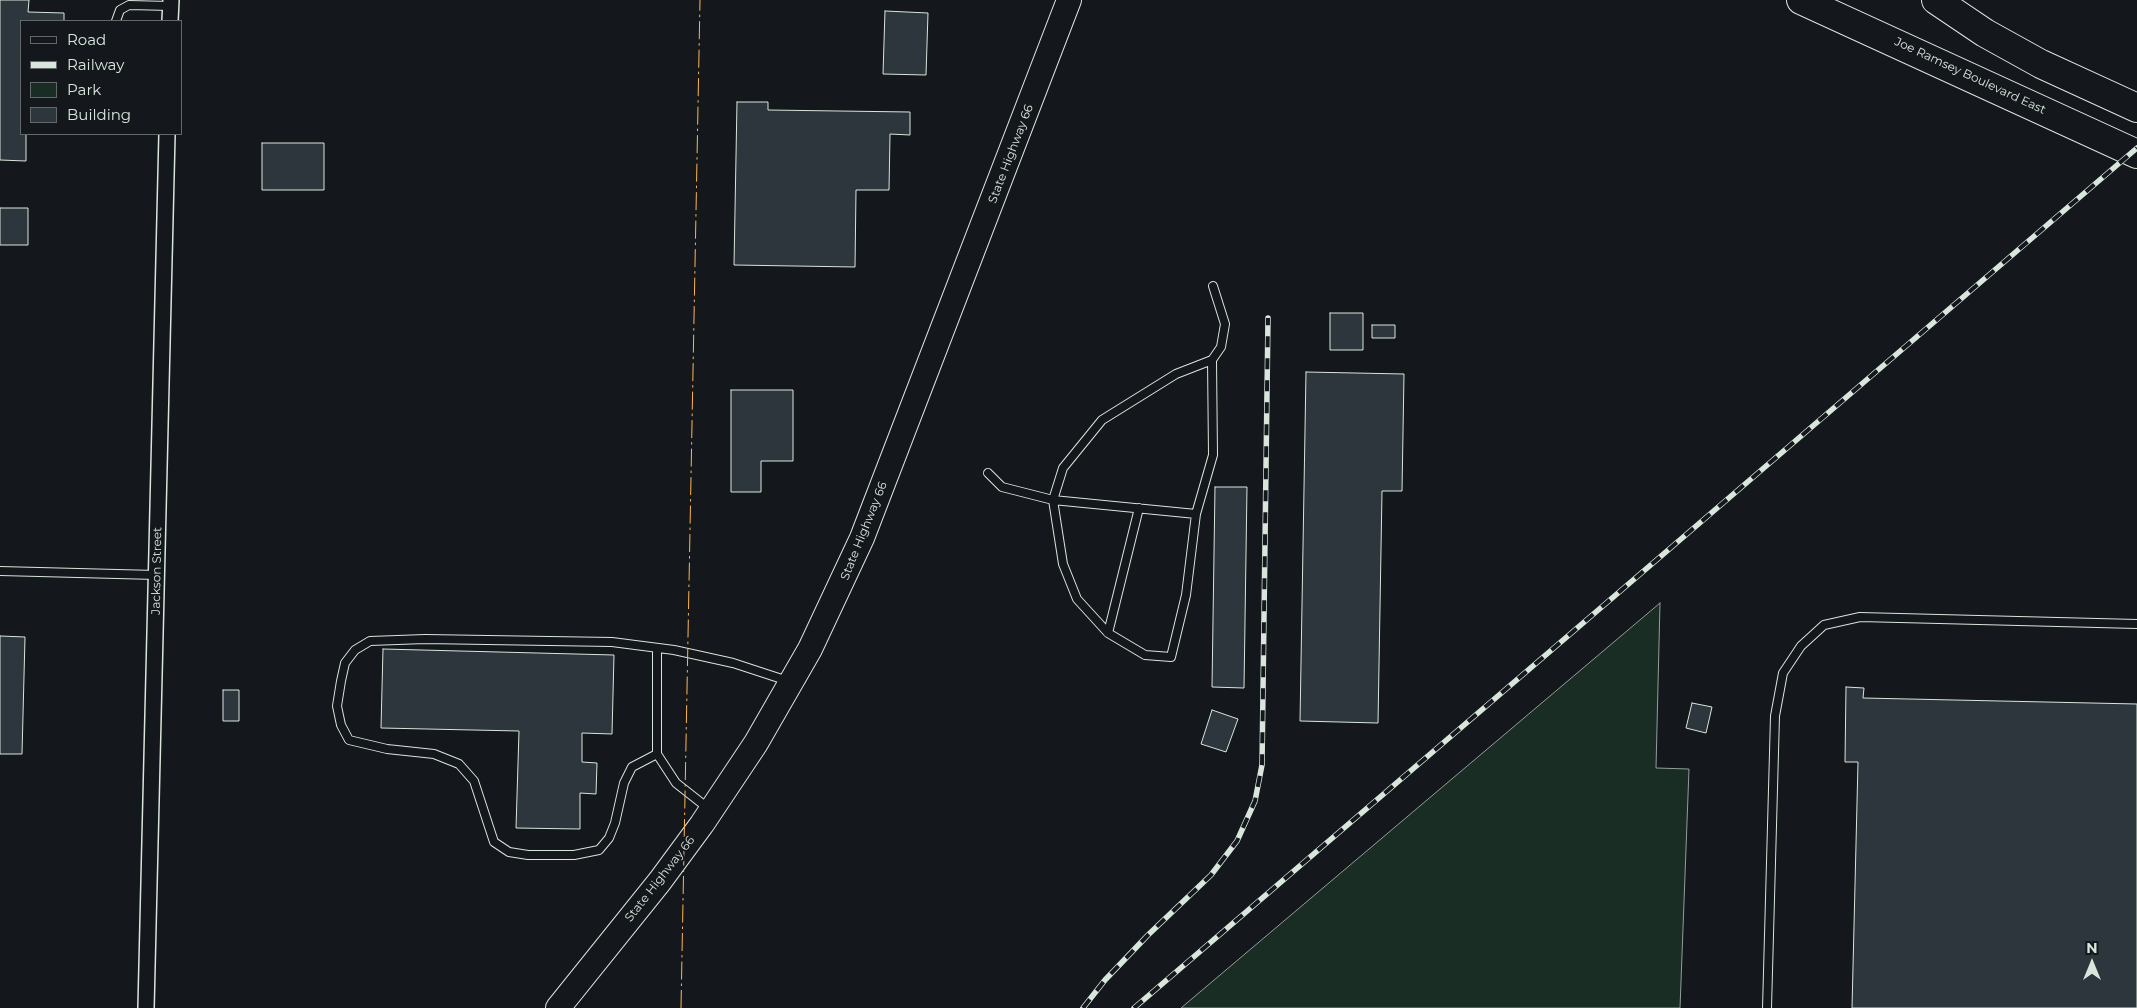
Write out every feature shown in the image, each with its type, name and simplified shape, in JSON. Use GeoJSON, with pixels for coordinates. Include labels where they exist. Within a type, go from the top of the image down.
{"type":"FeatureCollection","features":[{"type":"Feature","properties":{"kind":"highway","name":"Joe Ramsey Boulevard East"},"geometry":{"type":"LineString","coordinates":[[1801,0],[2137,154]]}},
{"type":"Feature","properties":{"kind":"highway"},"geometry":{"type":"LineString","coordinates":[[1936,0],[1986,33],[2041,64],[2137,108]]}},
{"type":"Feature","properties":{"kind":"main road","name":"State Highway 66"},"geometry":{"type":"LineString","coordinates":[[558,1008],[660,881],[711,811],[756,743],[792,682],[835,599],[862,538],[1069,0]]}},
{"type":"Feature","properties":{"kind":"street","name":"Jackson Street"},"geometry":{"type":"LineString","coordinates":[[146,1008],[167,135]]}},
{"type":"Feature","properties":{"kind":"lane"},"geometry":{"type":"LineString","coordinates":[[116,20],[120,10],[129,5],[170,9]]}},
{"type":"Feature","properties":{"kind":"lane"},"geometry":{"type":"LineString","coordinates":[[1212,360],[1213,455],[1196,514],[1186,596],[1171,658],[1145,655],[1108,633],[1077,599],[1063,564],[1053,500],[1063,468],[1102,420],[1176,374],[1212,360],[1221,347],[1225,324],[1213,286]]}},
{"type":"Feature","properties":{"kind":"lane"},"geometry":{"type":"LineString","coordinates":[[988,474],[1002,487],[1053,500],[1196,514]]}},
{"type":"Feature","properties":{"kind":"lane"},"geometry":{"type":"LineString","coordinates":[[1108,633],[1139,508]]}},
{"type":"Feature","properties":{"kind":"lane"},"geometry":{"type":"LineString","coordinates":[[0,571],[156,575]]}},
{"type":"Feature","properties":{"kind":"lane"},"geometry":{"type":"LineString","coordinates":[[1767,1008],[1775,716],[1783,673],[1801,646],[1824,625],[1860,617],[2137,624]]}},
{"type":"Feature","properties":{"kind":"lane"},"geometry":{"type":"LineString","coordinates":[[657,754],[632,767],[624,783],[616,823],[609,838],[599,850],[574,855],[528,855],[509,852],[494,842],[474,781],[459,764],[434,754],[387,749],[349,740],[340,725],[337,706],[345,663],[355,650],[370,642],[425,639],[612,642],[657,648],[733,663],[792,682]]}},
{"type":"Feature","properties":{"kind":"lane"},"geometry":{"type":"LineString","coordinates":[[657,648],[657,754],[676,783],[711,811]]}},
{"type":"Feature","properties":{"kind":"green space"},"geometry":{"type":"Polygon","coordinates":[[[1660,603],[1656,768],[1689,769],[1680,1008],[1181,1008],[1660,603]]]}},
{"type":"Feature","properties":{"kind":"building"},"geometry":{"type":"Polygon","coordinates":[[[0,0],[29,0],[28,12],[64,13],[64,20],[20,20],[20,135],[26,135],[26,161],[0,160],[0,0]]]}},
{"type":"Feature","properties":{"kind":"building"},"geometry":{"type":"Polygon","coordinates":[[[885,11],[928,13],[926,75],[883,74],[885,11]]]}},
{"type":"Feature","properties":{"kind":"building"},"geometry":{"type":"Polygon","coordinates":[[[737,102],[768,102],[768,110],[910,112],[910,135],[890,134],[889,190],[856,190],[855,267],[734,265],[737,102]]]}},
{"type":"Feature","properties":{"kind":"building"},"geometry":{"type":"Polygon","coordinates":[[[262,143],[324,143],[324,190],[262,190],[262,143]]]}},
{"type":"Feature","properties":{"kind":"building"},"geometry":{"type":"Polygon","coordinates":[[[0,208],[28,208],[28,245],[0,245],[0,208]]]}},
{"type":"Feature","properties":{"kind":"building"},"geometry":{"type":"Polygon","coordinates":[[[1330,313],[1363,313],[1363,350],[1330,350],[1330,313]]]}},
{"type":"Feature","properties":{"kind":"building"},"geometry":{"type":"Polygon","coordinates":[[[1372,325],[1395,325],[1395,338],[1372,338],[1372,325]]]}},
{"type":"Feature","properties":{"kind":"building"},"geometry":{"type":"Polygon","coordinates":[[[1306,372],[1404,374],[1402,491],[1382,491],[1378,723],[1300,721],[1306,372]]]}},
{"type":"Feature","properties":{"kind":"building"},"geometry":{"type":"Polygon","coordinates":[[[731,390],[793,390],[793,461],[761,461],[761,492],[731,492],[731,390]]]}},
{"type":"Feature","properties":{"kind":"building"},"geometry":{"type":"Polygon","coordinates":[[[1215,487],[1247,487],[1244,688],[1212,687],[1215,487]]]}},
{"type":"Feature","properties":{"kind":"building"},"geometry":{"type":"Polygon","coordinates":[[[0,636],[25,637],[22,754],[0,754],[0,636]]]}},
{"type":"Feature","properties":{"kind":"building"},"geometry":{"type":"Polygon","coordinates":[[[383,649],[614,655],[612,734],[582,733],[582,762],[597,763],[596,794],[580,793],[580,829],[516,828],[519,731],[381,728],[383,649]]]}},
{"type":"Feature","properties":{"kind":"building"},"geometry":{"type":"Polygon","coordinates":[[[1846,687],[1864,688],[1863,698],[2137,704],[2137,1008],[1852,1008],[1858,762],[1845,762],[1846,687]]]}},
{"type":"Feature","properties":{"kind":"building"},"geometry":{"type":"Polygon","coordinates":[[[223,690],[239,690],[239,721],[223,721],[223,690]]]}},
{"type":"Feature","properties":{"kind":"building"},"geometry":{"type":"Polygon","coordinates":[[[1692,703],[1712,707],[1706,733],[1686,728],[1692,703]]]}},
{"type":"Feature","properties":{"kind":"building"},"geometry":{"type":"Polygon","coordinates":[[[1212,710],[1238,719],[1226,752],[1201,744],[1212,710]]]}},
{"type":"Feature","properties":{"kind":"railway"},"geometry":{"type":"LineString","coordinates":[[1134,1008],[2137,148]]}},
{"type":"Feature","properties":{"kind":"railway"},"geometry":{"type":"LineString","coordinates":[[1083,1008],[1105,980],[1148,935],[1211,875],[1237,841],[1255,801],[1262,765],[1268,318]]}},
{"type":"Feature","properties":{"kind":"power"},"geometry":{"type":"LineString","coordinates":[[681,1008],[700,0]]}}]}
